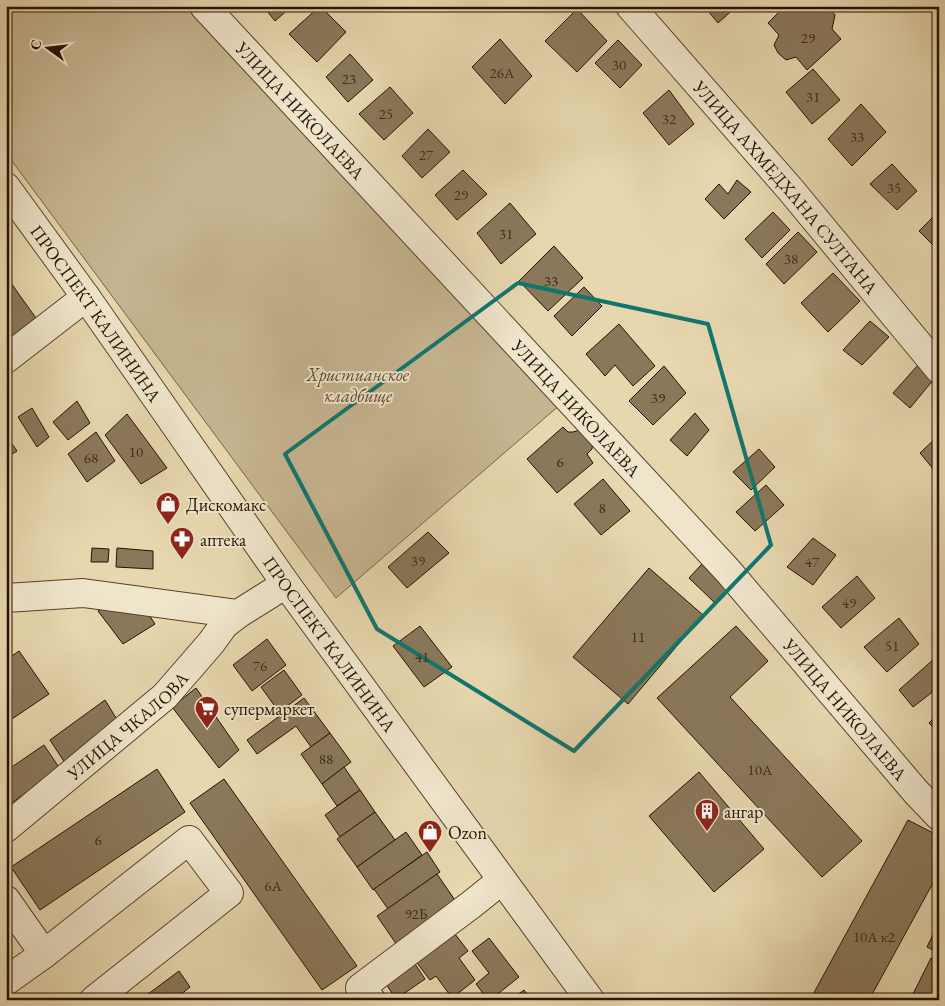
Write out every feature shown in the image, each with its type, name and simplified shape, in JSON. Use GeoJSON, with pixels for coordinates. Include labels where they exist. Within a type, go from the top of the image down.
{"type":"FeatureCollection","features":[{"type":"Feature","properties":{"kind":"street","name":"УЛИЦА НИКОЛАЕВА"},"geometry":{"type":"LineString","coordinates":[[204,6],[728,571],[916,792],[939,816]]}},
{"type":"Feature","properties":{"kind":"street","name":"УЛИЦА АХМЕДХАНА СУЛТАНА"},"geometry":{"type":"LineString","coordinates":[[630,6],[790,189],[939,369]]}},
{"type":"Feature","properties":{"kind":"street","name":"ПРОСПЕКТ КАЛИНИНА"},"geometry":{"type":"LineString","coordinates":[[6,187],[86,297],[286,584],[590,1000]]}},
{"type":"Feature","properties":{"kind":"street"},"geometry":{"type":"LineString","coordinates":[[6,359],[86,297]]}},
{"type":"Feature","properties":{"kind":"street","name":"УЛИЦА ЧКАЛОВА"},"geometry":{"type":"LineString","coordinates":[[6,828],[165,696],[211,643],[224,625],[286,584]]}},
{"type":"Feature","properties":{"kind":"street"},"geometry":{"type":"LineString","coordinates":[[6,598],[83,593],[238,614]]}},
{"type":"Feature","properties":{"kind":"street"},"geometry":{"type":"LineString","coordinates":[[6,981],[44,954],[189,840],[229,893],[94,1000]]}},
{"type":"Feature","properties":{"kind":"street"},"geometry":{"type":"LineString","coordinates":[[358,996],[502,880]]}},
{"type":"Feature","properties":{"kind":"street"},"geometry":{"type":"LineString","coordinates":[[6,900],[44,954]]}},
{"type":"Feature","properties":{"kind":"highlighted area"},"geometry":{"type":"Polygon","coordinates":[[[518,283],[708,324],[771,545],[574,751],[377,629],[285,454],[518,283]]]}},
{"type":"Feature","properties":{"kind":"green space","name":"Христианское кладбище"},"geometry":{"type":"Polygon","coordinates":[[[6,6],[204,6],[568,398],[336,598],[6,153],[6,6]]]}},
{"type":"Feature","properties":{"kind":"building"},"geometry":{"type":"Polygon","coordinates":[[[263,6],[292,6],[275,21],[263,6]]]}},
{"type":"Feature","properties":{"kind":"building"},"geometry":{"type":"Polygon","coordinates":[[[320,6],[346,32],[317,62],[289,34],[320,6]]]}},
{"type":"Feature","properties":{"kind":"building"},"geometry":{"type":"Polygon","coordinates":[[[704,6],[737,6],[718,23],[704,6]]]}},
{"type":"Feature","properties":{"kind":"building"},"geometry":{"type":"Polygon","coordinates":[[[785,6],[806,6],[810,10],[816,6],[823,6],[829,8],[835,15],[832,29],[841,39],[807,70],[796,57],[786,60],[778,53],[774,45],[779,35],[768,23],[785,6]]]}},
{"type":"Feature","properties":{"kind":"building"},"geometry":{"type":"Polygon","coordinates":[[[577,9],[607,41],[577,72],[545,41],[577,9]]]}},
{"type":"Feature","properties":{"kind":"building"},"geometry":{"type":"Polygon","coordinates":[[[500,39],[532,76],[505,104],[472,67],[500,39]]]}},
{"type":"Feature","properties":{"kind":"building"},"geometry":{"type":"Polygon","coordinates":[[[618,40],[642,65],[620,88],[595,63],[618,40]]]}},
{"type":"Feature","properties":{"kind":"building"},"geometry":{"type":"Polygon","coordinates":[[[350,54],[373,80],[348,102],[326,77],[350,54]]]}},
{"type":"Feature","properties":{"kind":"building"},"geometry":{"type":"Polygon","coordinates":[[[813,69],[840,100],[812,124],[786,92],[813,69]]]}},
{"type":"Feature","properties":{"kind":"building"},"geometry":{"type":"Polygon","coordinates":[[[390,87],[413,113],[384,140],[359,114],[390,87]]]}},
{"type":"Feature","properties":{"kind":"building"},"geometry":{"type":"Polygon","coordinates":[[[669,90],[694,124],[669,145],[643,113],[669,90]]]}},
{"type":"Feature","properties":{"kind":"building"},"geometry":{"type":"Polygon","coordinates":[[[861,104],[886,132],[852,166],[828,139],[861,104]]]}},
{"type":"Feature","properties":{"kind":"building"},"geometry":{"type":"Polygon","coordinates":[[[428,129],[450,152],[422,178],[402,156],[428,129]]]}},
{"type":"Feature","properties":{"kind":"building"},"geometry":{"type":"Polygon","coordinates":[[[892,164],[917,191],[897,210],[870,184],[892,164]]]}},
{"type":"Feature","properties":{"kind":"building"},"geometry":{"type":"Polygon","coordinates":[[[463,170],[487,194],[457,220],[435,195],[463,170]]]}},
{"type":"Feature","properties":{"kind":"building"},"geometry":{"type":"Polygon","coordinates":[[[737,180],[751,192],[724,219],[705,199],[719,184],[728,194],[737,180]]]}},
{"type":"Feature","properties":{"kind":"building"},"geometry":{"type":"Polygon","coordinates":[[[510,203],[536,234],[501,264],[477,233],[510,203]]]}},
{"type":"Feature","properties":{"kind":"building"},"geometry":{"type":"Polygon","coordinates":[[[939,211],[939,251],[919,231],[939,211]]]}},
{"type":"Feature","properties":{"kind":"building"},"geometry":{"type":"Polygon","coordinates":[[[773,212],[790,230],[762,258],[745,239],[773,212]]]}},
{"type":"Feature","properties":{"kind":"building"},"geometry":{"type":"Polygon","coordinates":[[[798,232],[817,252],[784,284],[766,264],[798,232]]]}},
{"type":"Feature","properties":{"kind":"building"},"geometry":{"type":"Polygon","coordinates":[[[554,246],[583,278],[548,311],[519,281],[554,246]]]}},
{"type":"Feature","properties":{"kind":"building"},"geometry":{"type":"Polygon","coordinates":[[[833,273],[860,301],[828,332],[801,303],[833,273]]]}},
{"type":"Feature","properties":{"kind":"building"},"geometry":{"type":"Polygon","coordinates":[[[6,276],[38,321],[14,338],[6,327],[6,276]]]}},
{"type":"Feature","properties":{"kind":"building"},"geometry":{"type":"Polygon","coordinates":[[[584,287],[602,306],[572,336],[554,316],[584,287]]]}},
{"type":"Feature","properties":{"kind":"building"},"geometry":{"type":"Polygon","coordinates":[[[870,321],[889,337],[862,365],[843,350],[870,321]]]}},
{"type":"Feature","properties":{"kind":"building"},"geometry":{"type":"Polygon","coordinates":[[[619,324],[655,366],[633,386],[615,365],[605,376],[586,354],[619,324]]]}},
{"type":"Feature","properties":{"kind":"building"},"geometry":{"type":"Polygon","coordinates":[[[918,365],[934,379],[910,408],[893,393],[918,365]]]}},
{"type":"Feature","properties":{"kind":"building"},"geometry":{"type":"Polygon","coordinates":[[[664,366],[686,393],[653,425],[629,401],[664,366]]]}},
{"type":"Feature","properties":{"kind":"building"},"geometry":{"type":"Polygon","coordinates":[[[77,401],[90,423],[68,440],[53,422],[77,401]]]}},
{"type":"Feature","properties":{"kind":"building"},"geometry":{"type":"Polygon","coordinates":[[[32,408],[49,437],[37,447],[18,417],[32,408]]]}},
{"type":"Feature","properties":{"kind":"building"},"geometry":{"type":"Polygon","coordinates":[[[695,413],[709,430],[687,456],[670,440],[695,413]]]}},
{"type":"Feature","properties":{"kind":"building"},"geometry":{"type":"Polygon","coordinates":[[[127,414],[167,468],[141,484],[105,435],[127,414]]]}},
{"type":"Feature","properties":{"kind":"building"},"geometry":{"type":"Polygon","coordinates":[[[563,427],[568,432],[580,430],[593,440],[592,449],[587,454],[593,463],[557,493],[527,459],[563,427]]]}},
{"type":"Feature","properties":{"kind":"building"},"geometry":{"type":"Polygon","coordinates":[[[96,432],[115,461],[87,482],[68,454],[96,432]]]}},
{"type":"Feature","properties":{"kind":"building"},"geometry":{"type":"Polygon","coordinates":[[[6,435],[17,451],[6,458],[6,435]]]}},
{"type":"Feature","properties":{"kind":"building"},"geometry":{"type":"Polygon","coordinates":[[[939,435],[939,476],[920,453],[939,435]]]}},
{"type":"Feature","properties":{"kind":"building"},"geometry":{"type":"Polygon","coordinates":[[[759,449],[775,467],[751,490],[733,472],[759,449]]]}},
{"type":"Feature","properties":{"kind":"building"},"geometry":{"type":"Polygon","coordinates":[[[603,479],[630,511],[601,535],[574,504],[603,479]]]}},
{"type":"Feature","properties":{"kind":"building"},"geometry":{"type":"Polygon","coordinates":[[[766,485],[784,505],[755,531],[736,512],[766,485]]]}},
{"type":"Feature","properties":{"kind":"building"},"geometry":{"type":"Polygon","coordinates":[[[428,532],[449,553],[407,588],[388,567],[428,532]]]}},
{"type":"Feature","properties":{"kind":"building"},"geometry":{"type":"Polygon","coordinates":[[[813,538],[836,555],[813,585],[787,567],[813,538]]]}},
{"type":"Feature","properties":{"kind":"building"},"geometry":{"type":"Polygon","coordinates":[[[92,548],[109,549],[108,562],[91,562],[92,548]]]}},
{"type":"Feature","properties":{"kind":"building"},"geometry":{"type":"Polygon","coordinates":[[[117,548],[153,551],[153,569],[116,567],[117,548]]]}},
{"type":"Feature","properties":{"kind":"building"},"geometry":{"type":"Polygon","coordinates":[[[702,564],[727,591],[715,603],[689,578],[702,564]]]}},
{"type":"Feature","properties":{"kind":"building"},"geometry":{"type":"Polygon","coordinates":[[[649,568],[703,615],[628,704],[573,657],[649,568]]]}},
{"type":"Feature","properties":{"kind":"building"},"geometry":{"type":"Polygon","coordinates":[[[857,576],[875,598],[841,628],[822,607],[857,576]]]}},
{"type":"Feature","properties":{"kind":"building"},"geometry":{"type":"Polygon","coordinates":[[[113,602],[143,606],[155,624],[123,644],[98,611],[113,602]]]}},
{"type":"Feature","properties":{"kind":"building"},"geometry":{"type":"Polygon","coordinates":[[[899,618],[919,644],[887,672],[864,647],[899,618]]]}},
{"type":"Feature","properties":{"kind":"building"},"geometry":{"type":"Polygon","coordinates":[[[420,626],[452,667],[424,687],[393,646],[420,626]]]}},
{"type":"Feature","properties":{"kind":"building"},"geometry":{"type":"Polygon","coordinates":[[[736,626],[768,661],[730,697],[862,841],[822,877],[657,698],[736,626]]]}},
{"type":"Feature","properties":{"kind":"building"},"geometry":{"type":"Polygon","coordinates":[[[267,639],[286,665],[252,691],[233,665],[267,639]]]}},
{"type":"Feature","properties":{"kind":"building"},"geometry":{"type":"Polygon","coordinates":[[[19,651],[49,694],[6,723],[6,660],[19,651]]]}},
{"type":"Feature","properties":{"kind":"building"},"geometry":{"type":"Polygon","coordinates":[[[935,658],[939,662],[939,687],[913,707],[899,690],[935,658]]]}},
{"type":"Feature","properties":{"kind":"building"},"geometry":{"type":"Polygon","coordinates":[[[284,670],[302,695],[279,712],[261,687],[284,670]]]}},
{"type":"Feature","properties":{"kind":"building","name":"супермаркет"},"geometry":{"type":"Polygon","coordinates":[[[196,688],[239,750],[219,768],[172,707],[196,688]]]}},
{"type":"Feature","properties":{"kind":"building"},"geometry":{"type":"Polygon","coordinates":[[[304,698],[330,733],[311,747],[296,726],[257,754],[247,740],[304,698]]]}},
{"type":"Feature","properties":{"kind":"building"},"geometry":{"type":"Polygon","coordinates":[[[105,700],[121,726],[67,766],[50,740],[105,700]]]}},
{"type":"Feature","properties":{"kind":"building"},"geometry":{"type":"Polygon","coordinates":[[[939,713],[939,733],[929,723],[939,713]]]}},
{"type":"Feature","properties":{"kind":"building"},"geometry":{"type":"Polygon","coordinates":[[[330,733],[351,762],[322,784],[301,754],[330,733]]]}},
{"type":"Feature","properties":{"kind":"building"},"geometry":{"type":"Polygon","coordinates":[[[44,745],[60,769],[10,804],[6,797],[6,771],[44,745]]]}},
{"type":"Feature","properties":{"kind":"building"},"geometry":{"type":"Polygon","coordinates":[[[344,767],[360,790],[337,806],[322,784],[344,767]]]}},
{"type":"Feature","properties":{"kind":"building"},"geometry":{"type":"Polygon","coordinates":[[[157,769],[185,812],[40,910],[11,867],[157,769]]]}},
{"type":"Feature","properties":{"kind":"building","name":"ангар"},"geometry":{"type":"Polygon","coordinates":[[[699,772],[764,849],[714,892],[649,816],[699,772]]]}},
{"type":"Feature","properties":{"kind":"building"},"geometry":{"type":"Polygon","coordinates":[[[224,779],[357,966],[322,990],[190,803],[224,779]]]}},
{"type":"Feature","properties":{"kind":"building"},"geometry":{"type":"Polygon","coordinates":[[[360,790],[375,812],[340,837],[325,815],[360,790]]]}},
{"type":"Feature","properties":{"kind":"building"},"geometry":{"type":"Polygon","coordinates":[[[375,812],[395,840],[357,867],[337,839],[375,812]]]}},
{"type":"Feature","properties":{"kind":"building"},"geometry":{"type":"Polygon","coordinates":[[[908,820],[939,836],[939,872],[869,1000],[810,1000],[908,820]]]}},
{"type":"Feature","properties":{"kind":"building"},"geometry":{"type":"Polygon","coordinates":[[[406,832],[422,855],[373,890],[357,867],[406,832]]]}},
{"type":"Feature","properties":{"kind":"building"},"geometry":{"type":"Polygon","coordinates":[[[427,852],[440,872],[388,909],[374,889],[427,852]]]}},
{"type":"Feature","properties":{"kind":"building"},"geometry":{"type":"Polygon","coordinates":[[[437,874],[459,906],[399,948],[377,916],[437,874]]]}},
{"type":"Feature","properties":{"kind":"building"},"geometry":{"type":"Polygon","coordinates":[[[939,922],[939,953],[927,947],[939,922]]]}},
{"type":"Feature","properties":{"kind":"building"},"geometry":{"type":"Polygon","coordinates":[[[455,934],[468,951],[459,958],[475,980],[452,998],[436,976],[430,980],[417,963],[455,934]]]}},
{"type":"Feature","properties":{"kind":"building"},"geometry":{"type":"Polygon","coordinates":[[[489,938],[519,977],[488,1000],[476,984],[489,973],[472,951],[489,938]]]}},
{"type":"Feature","properties":{"kind":"building"},"geometry":{"type":"Polygon","coordinates":[[[931,958],[939,962],[939,1000],[910,1000],[931,958]]]}},
{"type":"Feature","properties":{"kind":"building"},"geometry":{"type":"Polygon","coordinates":[[[413,961],[425,979],[396,999],[384,981],[413,961]]]}},
{"type":"Feature","properties":{"kind":"building"},"geometry":{"type":"Polygon","coordinates":[[[179,971],[190,987],[174,1000],[140,1000],[179,971]]]}},
{"type":"Feature","properties":{"kind":"building"},"geometry":{"type":"Polygon","coordinates":[[[524,990],[531,1000],[511,1000],[524,990]]]}},
{"type":"Feature","properties":{"kind":"place","name":"Дискомакс"},"geometry":{"type":"Point","coordinates":[168,525]}},
{"type":"Feature","properties":{"kind":"place","name":"аптека"},"geometry":{"type":"Point","coordinates":[182,560]}},
{"type":"Feature","properties":{"kind":"place","name":"супермаркет"},"geometry":{"type":"Point","coordinates":[207,729]}},
{"type":"Feature","properties":{"kind":"place","name":"ангар"},"geometry":{"type":"Point","coordinates":[707,832]}},
{"type":"Feature","properties":{"kind":"place","name":"Ozon"},"geometry":{"type":"Point","coordinates":[430,853]}}]}
